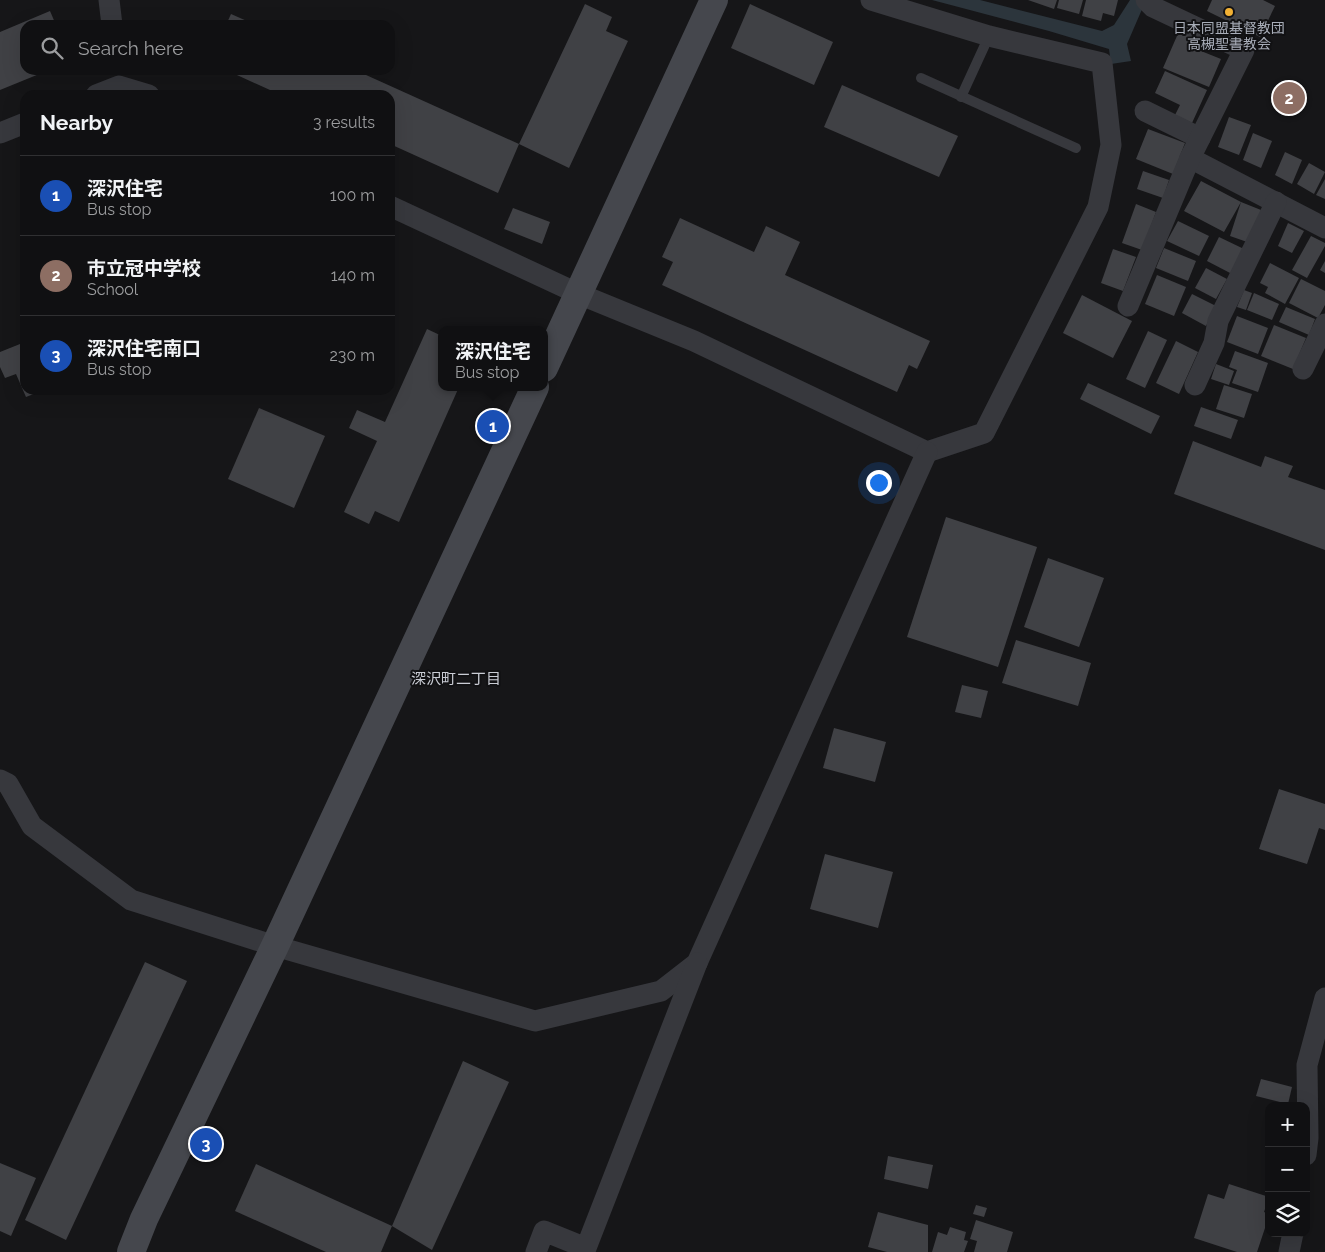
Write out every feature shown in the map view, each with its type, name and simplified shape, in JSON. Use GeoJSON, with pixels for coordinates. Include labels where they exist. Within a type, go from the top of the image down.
{"type":"FeatureCollection","features":[{"type":"Feature","properties":{"kind":"street"},"geometry":{"type":"LineString","coordinates":[[109,0],[111,20]]}},
{"type":"Feature","properties":{"kind":"street"},"geometry":{"type":"LineString","coordinates":[[548,360],[714,0]]}},
{"type":"Feature","properties":{"kind":"street"},"geometry":{"type":"LineString","coordinates":[[395,208],[579,294],[694,341],[927,452],[984,433],[1098,207],[1110,145],[1102,63],[989,36],[871,0]]}},
{"type":"Feature","properties":{"kind":"street"},"geometry":{"type":"LineString","coordinates":[[1128,306],[1190,158],[1244,50],[1149,4]]}},
{"type":"Feature","properties":{"kind":"street"},"geometry":{"type":"LineString","coordinates":[[102,90],[118,78],[139,90]]}},
{"type":"Feature","properties":{"kind":"street"},"geometry":{"type":"LineString","coordinates":[[1145,111],[1200,138]]}},
{"type":"Feature","properties":{"kind":"street"},"geometry":{"type":"LineString","coordinates":[[0,133],[20,125]]}},
{"type":"Feature","properties":{"kind":"street"},"geometry":{"type":"LineString","coordinates":[[1190,158],[1325,228]]}},
{"type":"Feature","properties":{"kind":"street"},"geometry":{"type":"LineString","coordinates":[[1195,385],[1214,343],[1218,321],[1276,202]]}},
{"type":"Feature","properties":{"kind":"street"},"geometry":{"type":"LineString","coordinates":[[1303,369],[1325,324]]}},
{"type":"Feature","properties":{"kind":"street"},"geometry":{"type":"LineString","coordinates":[[131,1252],[144,1219],[274,946],[533,391]]}},
{"type":"Feature","properties":{"kind":"street"},"geometry":{"type":"LineString","coordinates":[[536,1252],[544,1232],[586,1248],[697,963],[927,452]]}},
{"type":"Feature","properties":{"kind":"street"},"geometry":{"type":"LineString","coordinates":[[0,780],[8,784],[32,826],[131,900],[274,946],[536,1022],[661,991],[697,963]]}},
{"type":"Feature","properties":{"kind":"street"},"geometry":{"type":"LineString","coordinates":[[1307,1147],[1307,1065],[1325,998]]}},
{"type":"Feature","properties":{"kind":"street"},"geometry":{"type":"LineString","coordinates":[[1289,1252],[1292,1237]]}},
{"type":"Feature","properties":{"kind":"lane"},"geometry":{"type":"LineString","coordinates":[[961,97],[989,36]]}},
{"type":"Feature","properties":{"kind":"lane"},"geometry":{"type":"LineString","coordinates":[[921,78],[1076,148]]}},
{"type":"Feature","properties":{"kind":"shaded area"},"geometry":{"type":"Polygon","coordinates":[[[932,0],[980,0],[1102,31],[1114,25],[1130,0],[1146,0],[1127,44],[1131,61],[1111,64],[1109,49],[932,0]]]}},
{"type":"Feature","properties":{"kind":"building"},"geometry":{"type":"Polygon","coordinates":[[[1028,0],[1057,0],[1054,9],[1028,0]]]}},
{"type":"Feature","properties":{"kind":"building"},"geometry":{"type":"Polygon","coordinates":[[[1059,0],[1083,0],[1079,14],[1057,8],[1059,0]]]}},
{"type":"Feature","properties":{"kind":"building"},"geometry":{"type":"Polygon","coordinates":[[[1086,0],[1118,0],[1114,16],[1103,13],[1101,21],[1082,16],[1086,0]]]}},
{"type":"Feature","properties":{"kind":"building"},"geometry":{"type":"Polygon","coordinates":[[[1212,0],[1263,0],[1275,6],[1260,37],[1207,11],[1212,0]]]}},
{"type":"Feature","properties":{"kind":"building"},"geometry":{"type":"Polygon","coordinates":[[[585,4],[612,17],[606,31],[628,41],[569,168],[519,144],[585,4]]]}},
{"type":"Feature","properties":{"kind":"building"},"geometry":{"type":"Polygon","coordinates":[[[750,4],[833,42],[814,85],[731,48],[750,4]]]}},
{"type":"Feature","properties":{"kind":"building"},"geometry":{"type":"Polygon","coordinates":[[[50,11],[54,20],[29,20],[50,11]]]}},
{"type":"Feature","properties":{"kind":"building"},"geometry":{"type":"Polygon","coordinates":[[[231,14],[245,20],[228,20],[231,14]]]}},
{"type":"Feature","properties":{"kind":"building"},"geometry":{"type":"Polygon","coordinates":[[[20,24],[20,75],[37,75],[0,90],[0,32],[20,24]]]}},
{"type":"Feature","properties":{"kind":"building"},"geometry":{"type":"Polygon","coordinates":[[[1180,29],[1200,38],[1196,49],[1221,59],[1209,87],[1163,68],[1180,29]]]}},
{"type":"Feature","properties":{"kind":"building"},"geometry":{"type":"Polygon","coordinates":[[[1165,71],[1207,90],[1192,123],[1175,115],[1180,105],[1155,93],[1165,71]]]}},
{"type":"Feature","properties":{"kind":"building"},"geometry":{"type":"Polygon","coordinates":[[[237,75],[366,75],[519,144],[498,193],[395,146],[395,90],[270,90],[237,75]]]}},
{"type":"Feature","properties":{"kind":"building"},"geometry":{"type":"Polygon","coordinates":[[[842,85],[958,136],[939,177],[824,127],[842,85]]]}},
{"type":"Feature","properties":{"kind":"building"},"geometry":{"type":"Polygon","coordinates":[[[1229,117],[1251,125],[1239,155],[1218,147],[1229,117]]]}},
{"type":"Feature","properties":{"kind":"building"},"geometry":{"type":"Polygon","coordinates":[[[1148,129],[1185,143],[1173,174],[1136,159],[1148,129]]]}},
{"type":"Feature","properties":{"kind":"building"},"geometry":{"type":"Polygon","coordinates":[[[1253,133],[1272,141],[1261,168],[1243,160],[1253,133]]]}},
{"type":"Feature","properties":{"kind":"building"},"geometry":{"type":"Polygon","coordinates":[[[1285,152],[1302,160],[1292,184],[1275,175],[1285,152]]]}},
{"type":"Feature","properties":{"kind":"building"},"geometry":{"type":"Polygon","coordinates":[[[1309,163],[1325,172],[1314,194],[1297,184],[1309,163]]]}},
{"type":"Feature","properties":{"kind":"building"},"geometry":{"type":"Polygon","coordinates":[[[1143,171],[1169,180],[1163,198],[1137,189],[1143,171]]]}},
{"type":"Feature","properties":{"kind":"building"},"geometry":{"type":"Polygon","coordinates":[[[1325,179],[1325,199],[1316,195],[1325,179]]]}},
{"type":"Feature","properties":{"kind":"building"},"geometry":{"type":"Polygon","coordinates":[[[1201,181],[1241,202],[1224,232],[1184,211],[1201,181]]]}},
{"type":"Feature","properties":{"kind":"building"},"geometry":{"type":"Polygon","coordinates":[[[1241,202],[1261,210],[1250,243],[1230,236],[1241,202]]]}},
{"type":"Feature","properties":{"kind":"building"},"geometry":{"type":"Polygon","coordinates":[[[1136,204],[1156,212],[1142,250],[1122,243],[1136,204]]]}},
{"type":"Feature","properties":{"kind":"building"},"geometry":{"type":"Polygon","coordinates":[[[513,208],[550,222],[542,244],[504,229],[513,208]]]}},
{"type":"Feature","properties":{"kind":"building"},"geometry":{"type":"Polygon","coordinates":[[[680,218],[754,252],[766,226],[800,242],[785,275],[930,341],[917,369],[909,365],[897,392],[662,285],[673,262],[662,257],[680,218]]]}},
{"type":"Feature","properties":{"kind":"building"},"geometry":{"type":"Polygon","coordinates":[[[1178,221],[1209,236],[1199,256],[1167,241],[1178,221]]]}},
{"type":"Feature","properties":{"kind":"building"},"geometry":{"type":"Polygon","coordinates":[[[1288,223],[1304,231],[1292,253],[1278,246],[1288,223]]]}},
{"type":"Feature","properties":{"kind":"building"},"geometry":{"type":"Polygon","coordinates":[[[1311,236],[1325,243],[1325,246],[1307,278],[1292,270],[1311,236]]]}},
{"type":"Feature","properties":{"kind":"building"},"geometry":{"type":"Polygon","coordinates":[[[1219,237],[1244,249],[1232,274],[1207,261],[1219,237]]]}},
{"type":"Feature","properties":{"kind":"building"},"geometry":{"type":"Polygon","coordinates":[[[1164,248],[1196,261],[1188,281],[1156,268],[1164,248]]]}},
{"type":"Feature","properties":{"kind":"building"},"geometry":{"type":"Polygon","coordinates":[[[1113,249],[1136,257],[1123,291],[1101,283],[1113,249]]]}},
{"type":"Feature","properties":{"kind":"building"},"geometry":{"type":"Polygon","coordinates":[[[1325,261],[1325,273],[1320,270],[1325,261]]]}},
{"type":"Feature","properties":{"kind":"building"},"geometry":{"type":"Polygon","coordinates":[[[1270,263],[1299,278],[1285,304],[1265,293],[1268,287],[1260,283],[1270,263]]]}},
{"type":"Feature","properties":{"kind":"building"},"geometry":{"type":"Polygon","coordinates":[[[1206,268],[1227,279],[1216,299],[1195,288],[1206,268]]]}},
{"type":"Feature","properties":{"kind":"building"},"geometry":{"type":"Polygon","coordinates":[[[1157,275],[1186,287],[1174,316],[1145,304],[1157,275]]]}},
{"type":"Feature","properties":{"kind":"building"},"geometry":{"type":"Polygon","coordinates":[[[1301,279],[1325,291],[1325,305],[1318,318],[1289,303],[1301,279]]]}},
{"type":"Feature","properties":{"kind":"building"},"geometry":{"type":"Polygon","coordinates":[[[1244,290],[1252,293],[1246,310],[1237,307],[1244,290]]]}},
{"type":"Feature","properties":{"kind":"building"},"geometry":{"type":"Polygon","coordinates":[[[1254,293],[1279,304],[1272,320],[1247,310],[1254,293]]]}},
{"type":"Feature","properties":{"kind":"building"},"geometry":{"type":"Polygon","coordinates":[[[1192,294],[1216,306],[1206,326],[1182,313],[1192,294]]]}},
{"type":"Feature","properties":{"kind":"building"},"geometry":{"type":"Polygon","coordinates":[[[1082,295],[1132,321],[1113,358],[1063,333],[1082,295]]]}},
{"type":"Feature","properties":{"kind":"building"},"geometry":{"type":"Polygon","coordinates":[[[1286,307],[1315,319],[1309,335],[1279,322],[1286,307]]]}},
{"type":"Feature","properties":{"kind":"building"},"geometry":{"type":"Polygon","coordinates":[[[1237,316],[1268,328],[1258,354],[1227,342],[1237,316]]]}},
{"type":"Feature","properties":{"kind":"building"},"geometry":{"type":"Polygon","coordinates":[[[1274,325],[1306,338],[1293,369],[1261,356],[1274,325]]]}},
{"type":"Feature","properties":{"kind":"building"},"geometry":{"type":"Polygon","coordinates":[[[427,329],[438,334],[438,391],[457,391],[399,522],[375,511],[369,524],[344,512],[377,441],[349,428],[357,410],[385,422],[427,329]]]}},
{"type":"Feature","properties":{"kind":"building"},"geometry":{"type":"Polygon","coordinates":[[[1148,331],[1167,340],[1145,388],[1126,379],[1148,331]]]}},
{"type":"Feature","properties":{"kind":"building"},"geometry":{"type":"Polygon","coordinates":[[[1176,341],[1198,352],[1179,394],[1156,383],[1176,341]]]}},
{"type":"Feature","properties":{"kind":"building"},"geometry":{"type":"Polygon","coordinates":[[[20,344],[20,383],[16,374],[5,378],[0,367],[0,352],[20,344]]]}},
{"type":"Feature","properties":{"kind":"building"},"geometry":{"type":"Polygon","coordinates":[[[1235,351],[1268,363],[1258,392],[1232,383],[1237,370],[1229,367],[1235,351]]]}},
{"type":"Feature","properties":{"kind":"building"},"geometry":{"type":"Polygon","coordinates":[[[1216,364],[1234,371],[1229,385],[1211,379],[1216,364]]]}},
{"type":"Feature","properties":{"kind":"building"},"geometry":{"type":"Polygon","coordinates":[[[1088,383],[1160,416],[1151,434],[1080,399],[1088,383]]]}},
{"type":"Feature","properties":{"kind":"building"},"geometry":{"type":"Polygon","coordinates":[[[1224,385],[1252,394],[1244,418],[1216,409],[1224,385]]]}},
{"type":"Feature","properties":{"kind":"building"},"geometry":{"type":"Polygon","coordinates":[[[1201,407],[1238,420],[1231,439],[1194,426],[1201,407]]]}},
{"type":"Feature","properties":{"kind":"building"},"geometry":{"type":"Polygon","coordinates":[[[259,408],[325,436],[294,508],[228,479],[259,408]]]}},
{"type":"Feature","properties":{"kind":"building"},"geometry":{"type":"Polygon","coordinates":[[[1193,441],[1261,467],[1265,456],[1293,466],[1288,477],[1325,490],[1325,550],[1174,494],[1193,441]]]}},
{"type":"Feature","properties":{"kind":"building"},"geometry":{"type":"Polygon","coordinates":[[[946,517],[1037,547],[998,667],[907,637],[946,517]]]}},
{"type":"Feature","properties":{"kind":"building"},"geometry":{"type":"Polygon","coordinates":[[[1048,558],[1104,578],[1079,647],[1024,627],[1048,558]]]}},
{"type":"Feature","properties":{"kind":"building"},"geometry":{"type":"Polygon","coordinates":[[[1016,640],[1091,663],[1078,706],[1002,683],[1016,640]]]}},
{"type":"Feature","properties":{"kind":"building"},"geometry":{"type":"Polygon","coordinates":[[[962,685],[988,691],[981,718],[955,712],[962,685]]]}},
{"type":"Feature","properties":{"kind":"building"},"geometry":{"type":"Polygon","coordinates":[[[834,728],[886,742],[875,782],[823,768],[834,728]]]}},
{"type":"Feature","properties":{"kind":"building"},"geometry":{"type":"Polygon","coordinates":[[[1279,789],[1325,804],[1325,830],[1319,828],[1307,864],[1259,849],[1279,789]]]}},
{"type":"Feature","properties":{"kind":"building"},"geometry":{"type":"Polygon","coordinates":[[[825,854],[893,872],[878,928],[810,909],[825,854]]]}},
{"type":"Feature","properties":{"kind":"building"},"geometry":{"type":"Polygon","coordinates":[[[145,962],[187,981],[66,1240],[25,1220],[145,962]]]}},
{"type":"Feature","properties":{"kind":"building"},"geometry":{"type":"Polygon","coordinates":[[[463,1061],[509,1082],[432,1250],[392,1226],[463,1061]]]}},
{"type":"Feature","properties":{"kind":"building"},"geometry":{"type":"Polygon","coordinates":[[[1261,1079],[1292,1087],[1288,1102],[1280,1102],[1256,1096],[1261,1079]]]}},
{"type":"Feature","properties":{"kind":"building"},"geometry":{"type":"Polygon","coordinates":[[[888,1156],[933,1165],[928,1189],[884,1179],[888,1156]]]}},
{"type":"Feature","properties":{"kind":"building"},"geometry":{"type":"Polygon","coordinates":[[[0,1163],[36,1178],[11,1236],[0,1231],[0,1163]]]}},
{"type":"Feature","properties":{"kind":"building"},"geometry":{"type":"Polygon","coordinates":[[[256,1164],[392,1226],[381,1252],[326,1252],[235,1211],[256,1164]]]}},
{"type":"Feature","properties":{"kind":"building"},"geometry":{"type":"Polygon","coordinates":[[[1229,1184],[1265,1196],[1265,1228],[1257,1252],[1237,1252],[1194,1238],[1208,1194],[1224,1199],[1229,1184]]]}},
{"type":"Feature","properties":{"kind":"building"},"geometry":{"type":"Polygon","coordinates":[[[976,1205],[987,1208],[984,1217],[973,1214],[976,1205]]]}},
{"type":"Feature","properties":{"kind":"building"},"geometry":{"type":"Polygon","coordinates":[[[878,1212],[928,1225],[928,1252],[887,1252],[868,1247],[878,1212]]]}},
{"type":"Feature","properties":{"kind":"building"},"geometry":{"type":"Polygon","coordinates":[[[976,1220],[1013,1232],[1007,1252],[974,1252],[977,1241],[970,1239],[976,1220]]]}},
{"type":"Feature","properties":{"kind":"building"},"geometry":{"type":"Polygon","coordinates":[[[950,1227],[966,1232],[964,1240],[968,1241],[964,1252],[932,1252],[938,1232],[947,1235],[950,1227]]]}},
{"type":"Feature","properties":{"kind":"place","name":"日本同盟基督教団 高槻聖書教会"},"geometry":{"type":"Point","coordinates":[1229,12]}},
{"type":"Feature","properties":{"kind":"place","name":"市立冠中学校"},"geometry":{"type":"Point","coordinates":[1289,98]}},
{"type":"Feature","properties":{"kind":"place","name":"深沢住宅"},"geometry":{"type":"Point","coordinates":[493,426]}},
{"type":"Feature","properties":{"kind":"place","name":"深沢住宅南口"},"geometry":{"type":"Point","coordinates":[206,1144]}},
{"type":"Feature","properties":{"kind":"district","name":"深沢町二丁目"},"geometry":{"type":"Point","coordinates":[456,679]}}]}
